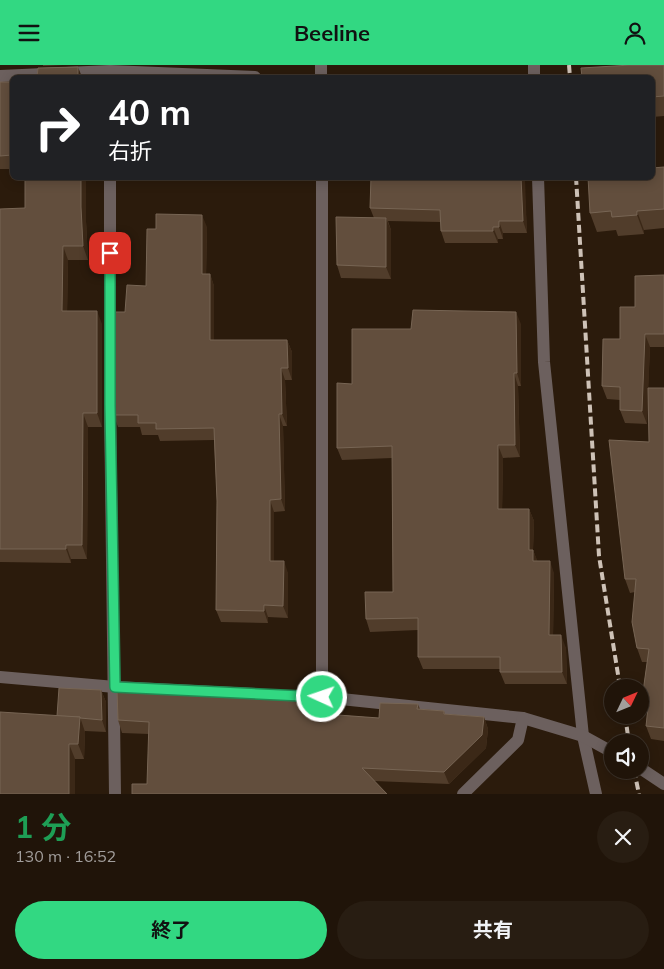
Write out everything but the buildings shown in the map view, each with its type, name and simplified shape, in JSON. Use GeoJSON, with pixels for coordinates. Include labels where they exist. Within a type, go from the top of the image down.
{"type":"FeatureCollection","features":[{"type":"Feature","properties":{"kind":"street"},"geometry":{"type":"LineString","coordinates":[[22,75],[110,71],[207,75]]}},
{"type":"Feature","properties":{"kind":"street"},"geometry":{"type":"LineString","coordinates":[[110,180],[110,405],[115,794]]}},
{"type":"Feature","properties":{"kind":"street"},"geometry":{"type":"LineString","coordinates":[[322,180],[322,697]]}},
{"type":"Feature","properties":{"kind":"street"},"geometry":{"type":"LineString","coordinates":[[538,180],[544,362],[583,736],[596,794]]}},
{"type":"Feature","properties":{"kind":"street"},"geometry":{"type":"LineString","coordinates":[[0,677],[115,687],[263,694]]}},
{"type":"Feature","properties":{"kind":"street"},"geometry":{"type":"LineString","coordinates":[[283,695],[322,697],[524,717],[583,736],[604,748]]}},
{"type":"Feature","properties":{"kind":"street"},"geometry":{"type":"LineString","coordinates":[[463,794],[518,740],[524,717]]}},
{"type":"Feature","properties":{"kind":"street"},"geometry":{"type":"LineString","coordinates":[[649,773],[664,784]]}},
{"type":"Feature","properties":{"kind":"railway"},"geometry":{"type":"LineString","coordinates":[[569,65],[570,75]]}},
{"type":"Feature","properties":{"kind":"railway"},"geometry":{"type":"LineString","coordinates":[[576,180],[599,556],[619,679]]}},
{"type":"Feature","properties":{"kind":"railway"},"geometry":{"type":"LineString","coordinates":[[626,724],[628,734]]}},
{"type":"Feature","properties":{"kind":"railway"},"geometry":{"type":"LineString","coordinates":[[636,779],[639,794]]}},
{"type":"Feature","properties":{"kind":"route"},"geometry":{"type":"LineString","coordinates":[[110,253],[110,405],[115,687],[322,697]]}}]}
